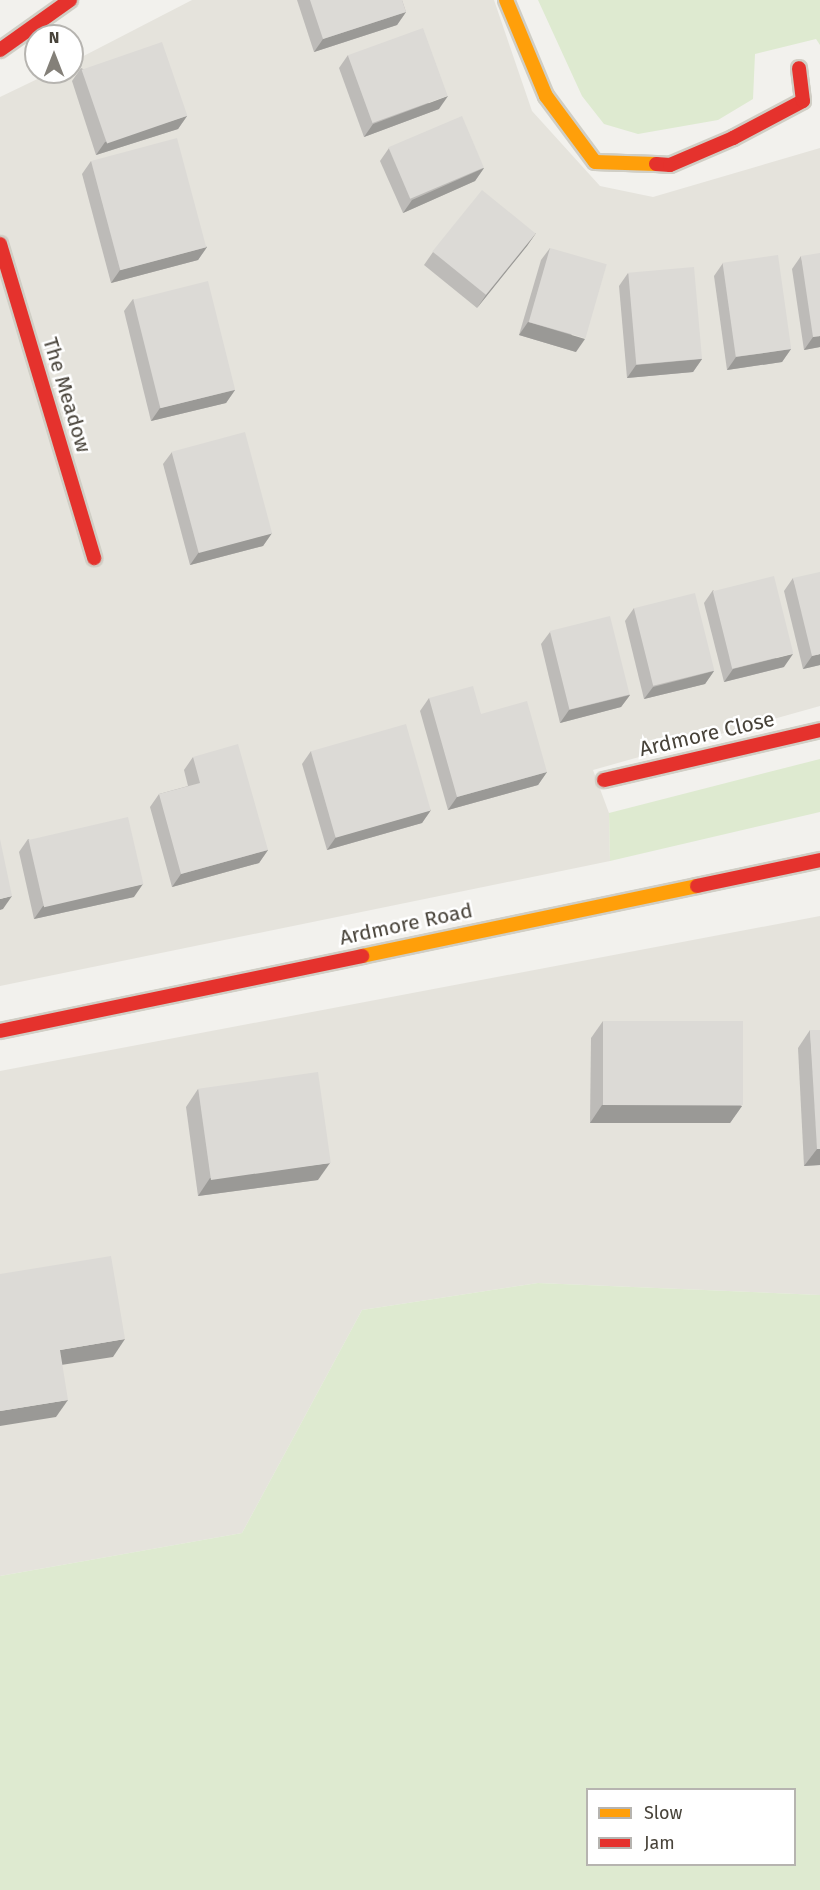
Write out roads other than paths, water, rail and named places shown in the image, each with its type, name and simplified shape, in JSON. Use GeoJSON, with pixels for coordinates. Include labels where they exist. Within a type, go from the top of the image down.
{"type":"FeatureCollection","features":[{"type":"Feature","properties":{"kind":"street"},"geometry":{"type":"LineString","coordinates":[[0,50],[70,0]]}},
{"type":"Feature","properties":{"kind":"street"},"geometry":{"type":"LineString","coordinates":[[506,0],[546,96],[595,162],[670,165],[733,138],[803,101],[799,68]]}},
{"type":"Feature","properties":{"kind":"street","name":"The Meadow"},"geometry":{"type":"LineString","coordinates":[[0,244],[94,558]]}},
{"type":"Feature","properties":{"kind":"street","name":"Ardmore Close"},"geometry":{"type":"LineString","coordinates":[[604,780],[820,730]]}},
{"type":"Feature","properties":{"kind":"street","name":"Ardmore Road"},"geometry":{"type":"LineString","coordinates":[[0,1031],[820,860]]}}]}
